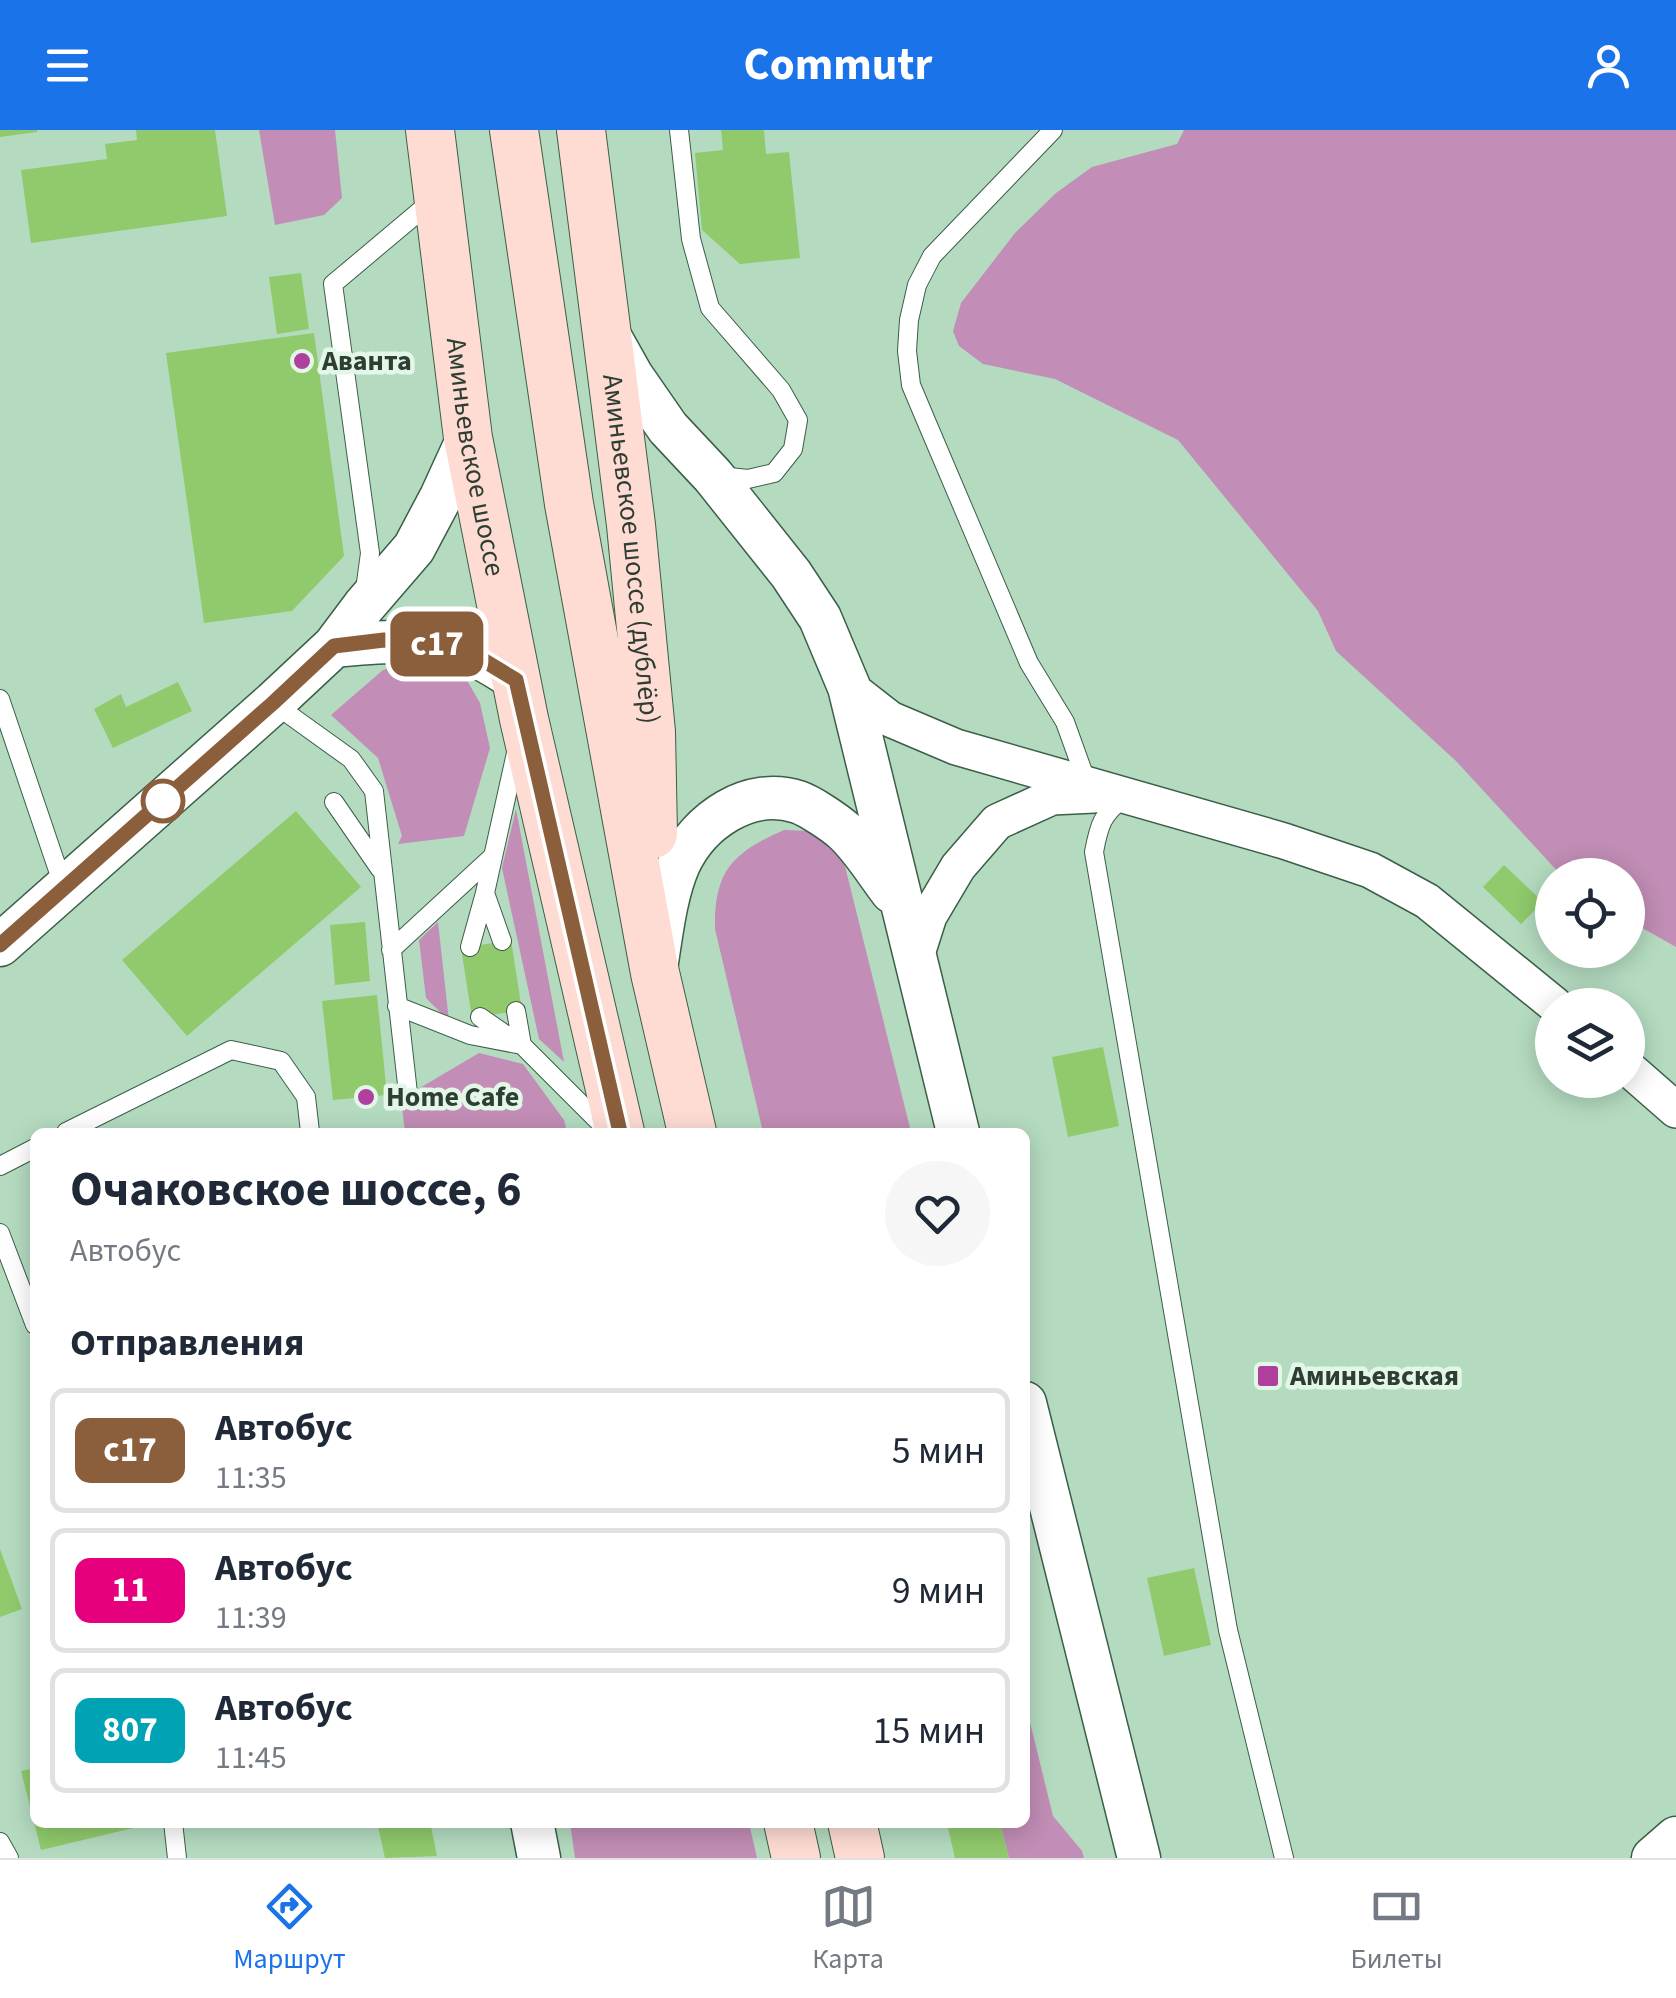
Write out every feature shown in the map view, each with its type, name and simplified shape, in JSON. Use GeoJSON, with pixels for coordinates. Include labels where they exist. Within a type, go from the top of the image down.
{"type":"FeatureCollection","features":[{"type":"Feature","properties":{"kind":"main road","name":"Аминьевское шоссе"},"geometry":{"type":"LineString","coordinates":[[430,130],[468,438],[520,699],[619,1128]]}},
{"type":"Feature","properties":{"kind":"main road"},"geometry":{"type":"LineString","coordinates":[[514,130],[569,504],[655,972],[691,1128]]}},
{"type":"Feature","properties":{"kind":"main road","name":"Аминьевское шоссе (дублёр)"},"geometry":{"type":"LineString","coordinates":[[582,130],[631,525],[651,732],[655,972]]}},
{"type":"Feature","properties":{"kind":"main road"},"geometry":{"type":"LineString","coordinates":[[789,1828],[796,1858]]}},
{"type":"Feature","properties":{"kind":"main road"},"geometry":{"type":"LineString","coordinates":[[853,1828],[860,1858]]}},
{"type":"Feature","properties":{"kind":"street"},"geometry":{"type":"LineString","coordinates":[[606,330],[668,428],[713,476],[791,574],[820,618],[849,687],[957,1128]]}},
{"type":"Feature","properties":{"kind":"street"},"geometry":{"type":"LineString","coordinates":[[0,946],[334,646],[414,548],[468,438]]}},
{"type":"Feature","properties":{"kind":"street"},"geometry":{"type":"LineString","coordinates":[[334,646],[384,640],[442,644],[478,657],[520,699]]}},
{"type":"Feature","properties":{"kind":"street"},"geometry":{"type":"LineString","coordinates":[[849,687],[890,719],[956,747],[1284,841],[1370,870],[1427,901],[1535,989]]}},
{"type":"Feature","properties":{"kind":"street"},"geometry":{"type":"LineString","coordinates":[[915,960],[929,916],[958,868],[997,822],[1052,797],[1125,796]]}},
{"type":"Feature","properties":{"kind":"street"},"geometry":{"type":"LineString","coordinates":[[655,972],[664,918],[679,865],[700,832],[724,812],[766,798],[800,802],[846,832],[901,904]]}},
{"type":"Feature","properties":{"kind":"street"},"geometry":{"type":"LineString","coordinates":[[1645,1083],[1676,1110]]}},
{"type":"Feature","properties":{"kind":"street"},"geometry":{"type":"LineString","coordinates":[[1030,1423],[1139,1858]]}},
{"type":"Feature","properties":{"kind":"street"},"geometry":{"type":"LineString","coordinates":[[1654,1858],[1676,1838]]}},
{"type":"Feature","properties":{"kind":"lane"},"geometry":{"type":"LineString","coordinates":[[679,130],[692,239],[710,308],[781,390],[798,420],[794,449],[774,473],[748,478],[713,476]]}},
{"type":"Feature","properties":{"kind":"lane"},"geometry":{"type":"LineString","coordinates":[[1053,130],[932,256],[917,285],[907,351],[911,384],[927,423],[1029,664],[1065,722],[1088,786]]}},
{"type":"Feature","properties":{"kind":"lane"},"geometry":{"type":"LineString","coordinates":[[364,606],[370,553],[333,284],[437,197]]}},
{"type":"Feature","properties":{"kind":"lane"},"geometry":{"type":"LineString","coordinates":[[0,699],[64,888]]}},
{"type":"Feature","properties":{"kind":"lane"},"geometry":{"type":"LineString","coordinates":[[470,947],[494,856],[520,699]]}},
{"type":"Feature","properties":{"kind":"lane"},"geometry":{"type":"LineString","coordinates":[[273,703],[351,758],[374,791],[408,1093]]}},
{"type":"Feature","properties":{"kind":"lane"},"geometry":{"type":"LineString","coordinates":[[1125,796],[1109,809],[1099,826],[1094,852],[1228,1630],[1284,1858]]}},
{"type":"Feature","properties":{"kind":"lane"},"geometry":{"type":"LineString","coordinates":[[334,802],[383,874]]}},
{"type":"Feature","properties":{"kind":"lane"},"geometry":{"type":"LineString","coordinates":[[391,950],[494,856]]}},
{"type":"Feature","properties":{"kind":"lane"},"geometry":{"type":"LineString","coordinates":[[485,893],[502,942]]}},
{"type":"Feature","properties":{"kind":"lane"},"geometry":{"type":"LineString","coordinates":[[397,1006],[470,1035],[522,1046]]}},
{"type":"Feature","properties":{"kind":"lane"},"geometry":{"type":"LineString","coordinates":[[516,1011],[522,1046]]}},
{"type":"Feature","properties":{"kind":"lane"},"geometry":{"type":"LineString","coordinates":[[480,1017],[522,1046],[606,1128]]}},
{"type":"Feature","properties":{"kind":"lane"},"geometry":{"type":"LineString","coordinates":[[74,1128],[231,1050],[281,1061],[306,1097],[310,1128]]}},
{"type":"Feature","properties":{"kind":"lane"},"geometry":{"type":"LineString","coordinates":[[0,1166],[30,1151]]}},
{"type":"Feature","properties":{"kind":"lane"},"geometry":{"type":"LineString","coordinates":[[0,1233],[30,1312]]}},
{"type":"Feature","properties":{"kind":"lane"},"geometry":{"type":"LineString","coordinates":[[175,1828],[178,1858]]}},
{"type":"Feature","properties":{"kind":"lane"},"geometry":{"type":"LineString","coordinates":[[0,1842],[8,1858]]}},
{"type":"Feature","properties":{"kind":"shaded area"},"geometry":{"type":"Polygon","coordinates":[[[259,130],[335,130],[342,198],[324,215],[275,225],[259,130]]]}},
{"type":"Feature","properties":{"kind":"shaded area"},"geometry":{"type":"Polygon","coordinates":[[[1184,130],[1676,130],[1676,947],[1645,930],[1645,858],[1545,858],[1456,761],[1336,651],[1318,611],[1178,440],[1055,379],[983,364],[959,346],[953,331],[961,303],[1015,233],[1056,193],[1092,167],[1177,144],[1184,130]]]}},
{"type":"Feature","properties":{"kind":"shaded area"},"geometry":{"type":"Polygon","coordinates":[[[422,657],[461,670],[480,703],[490,748],[464,836],[398,844],[402,836],[378,758],[331,715],[383,670],[422,657]]]}},
{"type":"Feature","properties":{"kind":"shaded area"},"geometry":{"type":"Polygon","coordinates":[[[516,809],[564,1062],[539,1039],[502,868],[516,809]]]}},
{"type":"Feature","properties":{"kind":"shaded area"},"geometry":{"type":"Polygon","coordinates":[[[784,830],[810,831],[841,850],[910,1128],[762,1128],[715,929],[723,878],[751,847],[784,830]]]}},
{"type":"Feature","properties":{"kind":"shaded area"},"geometry":{"type":"Polygon","coordinates":[[[438,922],[449,1021],[426,998],[419,940],[438,922]]]}},
{"type":"Feature","properties":{"kind":"shaded area"},"geometry":{"type":"Polygon","coordinates":[[[479,1053],[523,1064],[566,1128],[405,1128],[401,1099],[479,1053]]]}},
{"type":"Feature","properties":{"kind":"shaded area"},"geometry":{"type":"Polygon","coordinates":[[[1030,1722],[1053,1816],[1084,1858],[1009,1858],[1001,1828],[1030,1828],[1030,1722]]]}},
{"type":"Feature","properties":{"kind":"shaded area"},"geometry":{"type":"Polygon","coordinates":[[[571,1828],[750,1828],[757,1858],[575,1858],[571,1828]]]}},
{"type":"Feature","properties":{"kind":"building"},"geometry":{"type":"Polygon","coordinates":[[[0,130],[37,130],[37,132],[0,137],[0,130]]]}},
{"type":"Feature","properties":{"kind":"building"},"geometry":{"type":"Polygon","coordinates":[[[136,130],[215,130],[227,216],[31,243],[21,170],[107,159],[105,144],[137,140],[136,130]]]}},
{"type":"Feature","properties":{"kind":"building"},"geometry":{"type":"Polygon","coordinates":[[[721,130],[764,130],[766,154],[789,152],[800,258],[740,264],[702,230],[695,153],[723,150],[721,130]]]}},
{"type":"Feature","properties":{"kind":"building"},"geometry":{"type":"Polygon","coordinates":[[[301,273],[309,329],[277,334],[269,277],[301,273]]]}},
{"type":"Feature","properties":{"kind":"building"},"geometry":{"type":"Polygon","coordinates":[[[314,333],[344,556],[292,611],[204,623],[166,353],[314,333]]]}},
{"type":"Feature","properties":{"kind":"building"},"geometry":{"type":"Polygon","coordinates":[[[178,682],[192,711],[113,748],[94,709],[121,694],[126,707],[178,682]]]}},
{"type":"Feature","properties":{"kind":"building"},"geometry":{"type":"Polygon","coordinates":[[[296,811],[361,887],[187,1036],[122,960],[296,811]]]}},
{"type":"Feature","properties":{"kind":"building"},"geometry":{"type":"Polygon","coordinates":[[[1504,865],[1535,894],[1535,910],[1521,924],[1483,887],[1504,865]]]}},
{"type":"Feature","properties":{"kind":"building"},"geometry":{"type":"Polygon","coordinates":[[[365,922],[370,981],[335,985],[330,925],[365,922]]]}},
{"type":"Feature","properties":{"kind":"building"},"geometry":{"type":"Polygon","coordinates":[[[511,940],[522,1010],[472,1018],[461,948],[511,940]]]}},
{"type":"Feature","properties":{"kind":"building"},"geometry":{"type":"Polygon","coordinates":[[[377,995],[387,1095],[333,1100],[322,1001],[377,995]]]}},
{"type":"Feature","properties":{"kind":"building"},"geometry":{"type":"Polygon","coordinates":[[[1103,1047],[1119,1126],[1068,1137],[1052,1057],[1103,1047]]]}},
{"type":"Feature","properties":{"kind":"building"},"geometry":{"type":"Polygon","coordinates":[[[0,1549],[22,1609],[0,1617],[0,1549]]]}},
{"type":"Feature","properties":{"kind":"building"},"geometry":{"type":"Polygon","coordinates":[[[1194,1568],[1211,1645],[1164,1656],[1147,1578],[1194,1568]]]}},
{"type":"Feature","properties":{"kind":"building"},"geometry":{"type":"Polygon","coordinates":[[[30,1769],[30,1806],[21,1771],[30,1769]]]}},
{"type":"Feature","properties":{"kind":"building"},"geometry":{"type":"Polygon","coordinates":[[[36,1828],[133,1828],[41,1850],[36,1828]]]}},
{"type":"Feature","properties":{"kind":"building"},"geometry":{"type":"Polygon","coordinates":[[[378,1828],[431,1828],[437,1856],[385,1858],[378,1828]]]}},
{"type":"Feature","properties":{"kind":"building"},"geometry":{"type":"Polygon","coordinates":[[[948,1828],[1002,1828],[1009,1858],[955,1858],[948,1828]]]}},
{"type":"Feature","properties":{"kind":"bus line","name":"с17"},"geometry":{"type":"LineString","coordinates":[[0,945],[334,646],[384,640],[442,644],[478,657],[516,680],[619,1128]]}},
{"type":"Feature","properties":{"kind":"place","name":"Аванта"},"geometry":{"type":"Point","coordinates":[302,361]}},
{"type":"Feature","properties":{"kind":"place","name":"Home Cafe"},"geometry":{"type":"Point","coordinates":[366,1097]}},
{"type":"Feature","properties":{"kind":"place","name":"Аминьевская"},"geometry":{"type":"Point","coordinates":[1268,1376]}}]}
